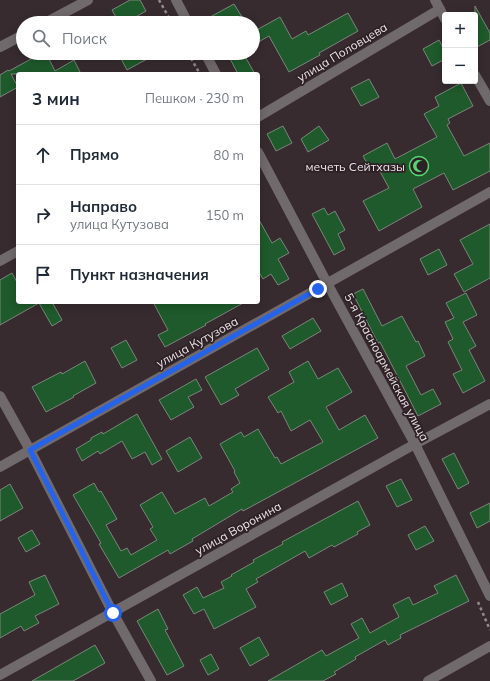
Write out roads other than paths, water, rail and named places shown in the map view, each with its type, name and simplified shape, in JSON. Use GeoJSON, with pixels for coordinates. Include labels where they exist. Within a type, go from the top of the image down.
{"type":"FeatureCollection","features":[{"type":"Feature","properties":{"kind":"street"},"geometry":{"type":"LineString","coordinates":[[58,16],[88,0]]}},
{"type":"Feature","properties":{"kind":"street"},"geometry":{"type":"LineString","coordinates":[[176,0],[184,16]]}},
{"type":"Feature","properties":{"kind":"street"},"geometry":{"type":"LineString","coordinates":[[435,0],[442,13]]}},
{"type":"Feature","properties":{"kind":"street","name":"улица Половцева"},"geometry":{"type":"LineString","coordinates":[[260,116],[440,9]]}},
{"type":"Feature","properties":{"kind":"street"},"geometry":{"type":"LineString","coordinates":[[0,47],[16,39]]}},
{"type":"Feature","properties":{"kind":"street"},"geometry":{"type":"LineString","coordinates":[[209,60],[215,72]]}},
{"type":"Feature","properties":{"kind":"street"},"geometry":{"type":"LineString","coordinates":[[478,80],[490,101]]}},
{"type":"Feature","properties":{"kind":"street","name":"5-я Красноармейская улица"},"geometry":{"type":"LineString","coordinates":[[260,156],[327,284],[415,444],[490,596]]}},
{"type":"Feature","properties":{"kind":"street","name":"улица Кутузова"},"geometry":{"type":"LineString","coordinates":[[0,467],[490,192]]}},
{"type":"Feature","properties":{"kind":"street"},"geometry":{"type":"LineString","coordinates":[[0,262],[16,252]]}},
{"type":"Feature","properties":{"kind":"street"},"geometry":{"type":"LineString","coordinates":[[0,396],[30,450],[113,613],[151,681]]}},
{"type":"Feature","properties":{"kind":"street","name":"улица Воронина"},"geometry":{"type":"LineString","coordinates":[[0,676],[415,444],[490,404]]}},
{"type":"Feature","properties":{"kind":"street"},"geometry":{"type":"LineString","coordinates":[[428,681],[490,646]]}},
{"type":"Feature","properties":{"kind":"place","name":"мечеть Сейтхазы"},"geometry":{"type":"Point","coordinates":[419,166]}}]}
